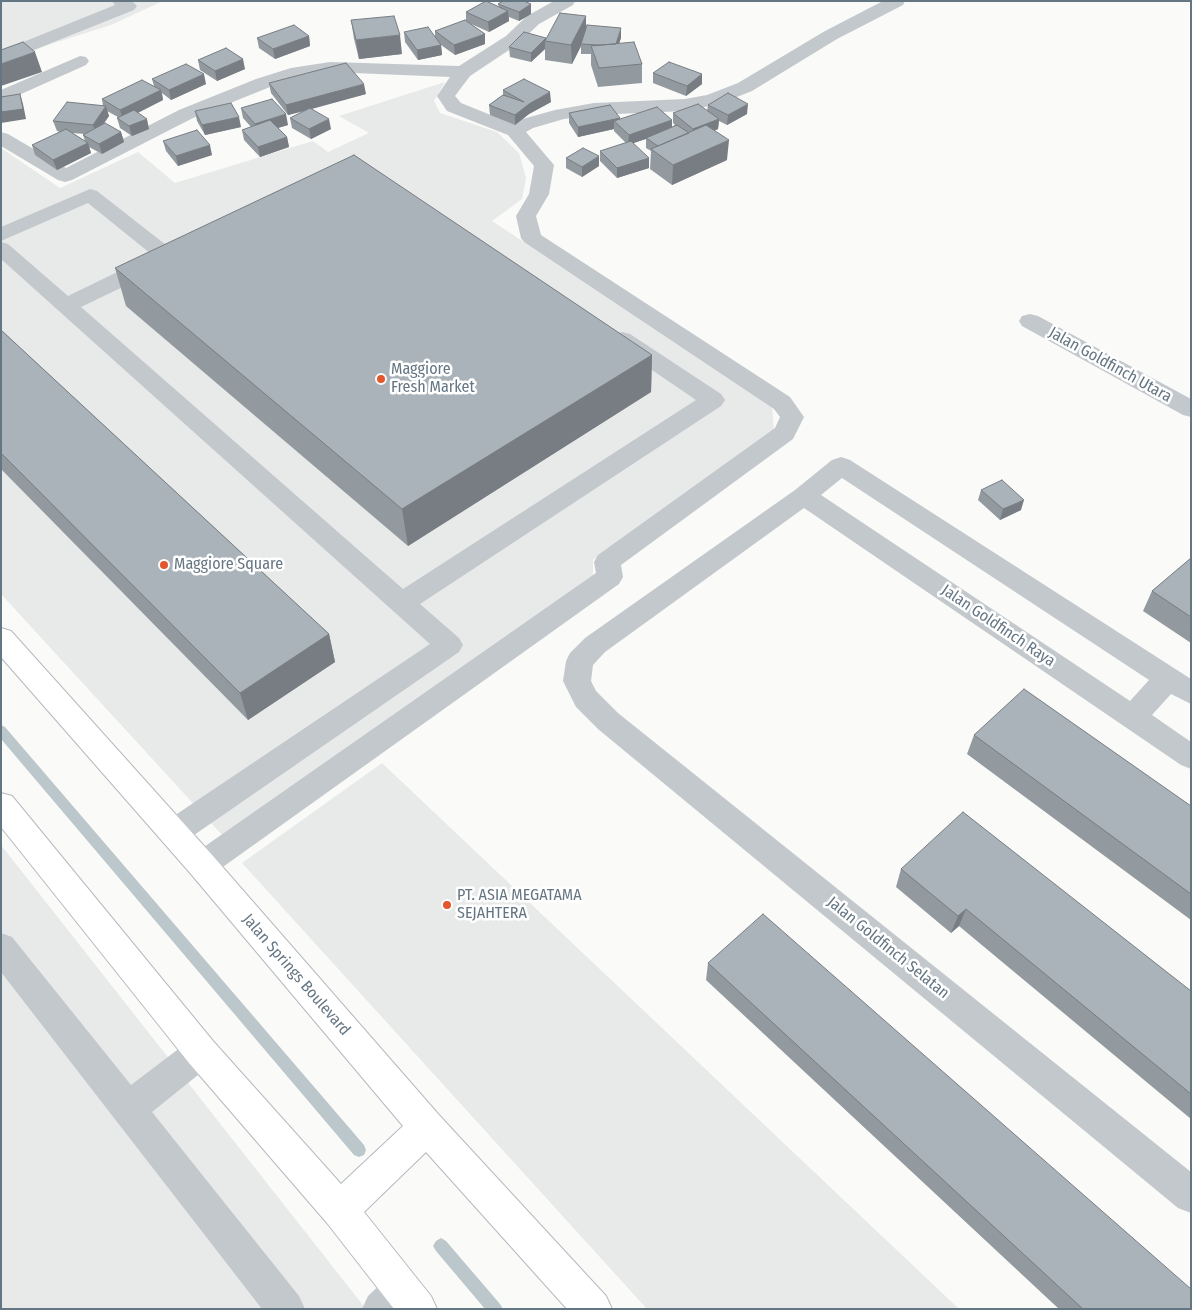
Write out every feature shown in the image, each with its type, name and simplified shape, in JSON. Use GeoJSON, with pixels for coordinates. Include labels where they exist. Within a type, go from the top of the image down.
{"type":"FeatureCollection","features":[{"type":"Feature","properties":{"kind":"main road","name":"Jalan Springs Boulevard"},"geometry":{"type":"LineString","coordinates":[[1,638],[202,865],[427,1127],[593,1309]]}},
{"type":"Feature","properties":{"kind":"main road"},"geometry":{"type":"LineString","coordinates":[[1,805],[201,1052],[340,1210],[400,1302]]}},
{"type":"Feature","properties":{"kind":"main road"},"geometry":{"type":"LineString","coordinates":[[340,1210],[427,1127]]}},
{"type":"Feature","properties":{"kind":"street"},"geometry":{"type":"LineString","coordinates":[[1,58],[128,6],[120,1]]}},
{"type":"Feature","properties":{"kind":"street"},"geometry":{"type":"LineString","coordinates":[[202,865],[610,577],[607,562],[785,433],[792,417],[782,403],[531,238],[526,216],[539,194],[544,164],[515,132],[454,108],[446,96],[463,72],[512,40],[533,20],[567,1]]}},
{"type":"Feature","properties":{"kind":"street"},"geometry":{"type":"LineString","coordinates":[[515,132],[526,124],[562,114],[594,109],[685,105],[712,100],[745,87],[830,35],[897,1]]}},
{"type":"Feature","properties":{"kind":"street"},"geometry":{"type":"LineString","coordinates":[[1,97],[80,61]]}},
{"type":"Feature","properties":{"kind":"street"},"geometry":{"type":"LineString","coordinates":[[1,138],[66,176],[186,114],[263,83],[298,72],[330,67],[463,72]]}},
{"type":"Feature","properties":{"kind":"street"},"geometry":{"type":"LineString","coordinates":[[1,235],[90,196],[176,253],[66,305]]}},
{"type":"Feature","properties":{"kind":"street"},"geometry":{"type":"LineString","coordinates":[[1,248],[449,645],[173,833]]}},
{"type":"Feature","properties":{"kind":"street","name":"Jalan Goldfinch Utara"},"geometry":{"type":"LineString","coordinates":[[1030,321],[1191,410]]}},
{"type":"Feature","properties":{"kind":"street"},"geometry":{"type":"LineString","coordinates":[[402,603],[712,400],[606,328]]}},
{"type":"Feature","properties":{"kind":"street"},"geometry":{"type":"LineString","coordinates":[[804,496],[841,466],[1191,693]]}},
{"type":"Feature","properties":{"kind":"street","name":"Jalan Goldfinch Selatan"},"geometry":{"type":"LineString","coordinates":[[804,496],[595,645],[580,661],[577,681],[586,699],[608,721],[1191,1195]]}},
{"type":"Feature","properties":{"kind":"street","name":"Jalan Goldfinch Raya"},"geometry":{"type":"LineString","coordinates":[[804,496],[1191,757]]}},
{"type":"Feature","properties":{"kind":"street"},"geometry":{"type":"LineString","coordinates":[[1133,717],[1168,678]]}},
{"type":"Feature","properties":{"kind":"street"},"geometry":{"type":"LineString","coordinates":[[1,947],[286,1309]]}},
{"type":"Feature","properties":{"kind":"street"},"geometry":{"type":"LineString","coordinates":[[128,1109],[201,1052]]}},
{"type":"Feature","properties":{"kind":"shaded area"},"geometry":{"type":"Polygon","coordinates":[[[1,1],[163,1],[111,25],[48,45],[1,65],[1,1]]]}},
{"type":"Feature","properties":{"kind":"shaded area","name":"Maggiore Fresh Market"},"geometry":{"type":"Polygon","coordinates":[[[445,82],[434,101],[440,113],[497,132],[519,153],[526,178],[522,199],[492,221],[772,405],[774,431],[593,560],[593,578],[223,836],[1,594],[1,148],[60,188],[138,152],[175,183],[313,141],[328,152],[369,133],[339,116],[445,82]]]}},
{"type":"Feature","properties":{"kind":"shaded area"},"geometry":{"type":"Polygon","coordinates":[[[382,763],[959,1309],[647,1309],[242,863],[382,763]]]}},
{"type":"Feature","properties":{"kind":"shaded area"},"geometry":{"type":"Polygon","coordinates":[[[1,845],[366,1309],[1,1309],[1,845]]]}},
{"type":"Feature","properties":{"kind":"building"},"geometry":{"type":"Polygon","coordinates":[[[486,1],[508,11],[488,22],[466,12],[486,1]]]}},
{"type":"Feature","properties":{"kind":"building"},"geometry":{"type":"Polygon","coordinates":[[[503,1],[524,1],[531,4],[519,12],[498,4],[503,1]]]}},
{"type":"Feature","properties":{"kind":"building"},"geometry":{"type":"Polygon","coordinates":[[[560,13],[586,16],[571,45],[545,41],[560,13]]]}},
{"type":"Feature","properties":{"kind":"building"},"geometry":{"type":"Polygon","coordinates":[[[394,16],[400,35],[356,40],[351,20],[394,16]]]}},
{"type":"Feature","properties":{"kind":"building"},"geometry":{"type":"Polygon","coordinates":[[[465,20],[485,34],[454,45],[435,31],[465,20]]]}},
{"type":"Feature","properties":{"kind":"building"},"geometry":{"type":"Polygon","coordinates":[[[294,25],[309,36],[273,49],[257,38],[294,25]]]}},
{"type":"Feature","properties":{"kind":"building"},"geometry":{"type":"Polygon","coordinates":[[[587,25],[621,28],[616,44],[581,44],[587,25]]]}},
{"type":"Feature","properties":{"kind":"building"},"geometry":{"type":"Polygon","coordinates":[[[428,27],[441,45],[417,50],[404,32],[428,27]]]}},
{"type":"Feature","properties":{"kind":"building"},"geometry":{"type":"Polygon","coordinates":[[[524,32],[546,38],[531,53],[509,47],[524,32]]]}},
{"type":"Feature","properties":{"kind":"building"},"geometry":{"type":"Polygon","coordinates":[[[23,42],[35,52],[1,64],[1,50],[23,42]]]}},
{"type":"Feature","properties":{"kind":"building"},"geometry":{"type":"Polygon","coordinates":[[[634,42],[642,64],[599,68],[591,46],[634,42]]]}},
{"type":"Feature","properties":{"kind":"building"},"geometry":{"type":"Polygon","coordinates":[[[226,48],[243,59],[215,71],[198,60],[226,48]]]}},
{"type":"Feature","properties":{"kind":"building"},"geometry":{"type":"Polygon","coordinates":[[[669,62],[702,74],[687,86],[653,73],[669,62]]]}},
{"type":"Feature","properties":{"kind":"building"},"geometry":{"type":"Polygon","coordinates":[[[346,63],[364,84],[286,105],[269,83],[346,63]]]}},
{"type":"Feature","properties":{"kind":"building"},"geometry":{"type":"Polygon","coordinates":[[[186,64],[204,74],[169,90],[152,79],[186,64]]]}},
{"type":"Feature","properties":{"kind":"building"},"geometry":{"type":"Polygon","coordinates":[[[524,79],[550,92],[529,104],[515,115],[489,105],[503,95],[524,102],[503,90],[524,79]]]}},
{"type":"Feature","properties":{"kind":"building"},"geometry":{"type":"Polygon","coordinates":[[[142,80],[161,90],[120,110],[102,99],[142,80]]]}},
{"type":"Feature","properties":{"kind":"building"},"geometry":{"type":"Polygon","coordinates":[[[728,93],[748,104],[728,115],[708,105],[728,93]]]}},
{"type":"Feature","properties":{"kind":"building"},"geometry":{"type":"Polygon","coordinates":[[[20,94],[23,109],[1,112],[1,97],[20,94]]]}},
{"type":"Feature","properties":{"kind":"building"},"geometry":{"type":"Polygon","coordinates":[[[272,99],[286,114],[255,124],[241,108],[272,99]]]}},
{"type":"Feature","properties":{"kind":"building"},"geometry":{"type":"Polygon","coordinates":[[[67,102],[106,106],[93,125],[53,121],[67,102]]]}},
{"type":"Feature","properties":{"kind":"building"},"geometry":{"type":"Polygon","coordinates":[[[231,103],[239,117],[202,125],[195,111],[231,103]]]}},
{"type":"Feature","properties":{"kind":"building"},"geometry":{"type":"Polygon","coordinates":[[[698,104],[719,119],[693,129],[673,113],[698,104]]]}},
{"type":"Feature","properties":{"kind":"building"},"geometry":{"type":"Polygon","coordinates":[[[610,105],[620,118],[578,127],[569,113],[610,105]]]}},
{"type":"Feature","properties":{"kind":"building"},"geometry":{"type":"Polygon","coordinates":[[[657,107],[672,120],[629,135],[614,121],[657,107]]]}},
{"type":"Feature","properties":{"kind":"building"},"geometry":{"type":"Polygon","coordinates":[[[310,108],[329,119],[309,129],[290,118],[310,108]]]}},
{"type":"Feature","properties":{"kind":"building"},"geometry":{"type":"Polygon","coordinates":[[[134,110],[147,119],[129,126],[117,118],[134,110]]]}},
{"type":"Feature","properties":{"kind":"building"},"geometry":{"type":"Polygon","coordinates":[[[270,120],[287,137],[258,147],[242,130],[270,120]]]}},
{"type":"Feature","properties":{"kind":"building"},"geometry":{"type":"Polygon","coordinates":[[[105,123],[121,132],[99,144],[83,135],[105,123]]]}},
{"type":"Feature","properties":{"kind":"building"},"geometry":{"type":"Polygon","coordinates":[[[677,125],[689,133],[658,146],[646,138],[677,125]]]}},
{"type":"Feature","properties":{"kind":"building"},"geometry":{"type":"Polygon","coordinates":[[[706,125],[729,140],[673,165],[651,149],[706,125]]]}},
{"type":"Feature","properties":{"kind":"building"},"geometry":{"type":"Polygon","coordinates":[[[66,129],[88,143],[53,160],[32,145],[66,129]]]}},
{"type":"Feature","properties":{"kind":"building"},"geometry":{"type":"Polygon","coordinates":[[[197,130],[210,145],[176,156],[163,141],[197,130]]]}},
{"type":"Feature","properties":{"kind":"building"},"geometry":{"type":"Polygon","coordinates":[[[631,141],[649,158],[617,168],[600,151],[631,141]]]}},
{"type":"Feature","properties":{"kind":"building"},"geometry":{"type":"Polygon","coordinates":[[[583,148],[599,156],[582,167],[566,158],[583,148]]]}},
{"type":"Feature","properties":{"kind":"building"},"geometry":{"type":"Polygon","coordinates":[[[354,155],[652,355],[402,509],[115,268],[354,155]]]}},
{"type":"Feature","properties":{"kind":"building","name":"Maggiore Square"},"geometry":{"type":"Polygon","coordinates":[[[1,330],[329,634],[240,693],[1,453],[1,330]]]}},
{"type":"Feature","properties":{"kind":"building"},"geometry":{"type":"Polygon","coordinates":[[[1002,480],[1024,500],[1003,509],[981,490],[1002,480]]]}},
{"type":"Feature","properties":{"kind":"building"},"geometry":{"type":"Polygon","coordinates":[[[1191,558],[1191,617],[1152,591],[1191,558]]]}},
{"type":"Feature","properties":{"kind":"building"},"geometry":{"type":"Polygon","coordinates":[[[1024,689],[1191,806],[1191,894],[974,735],[1024,689]]]}},
{"type":"Feature","properties":{"kind":"building"},"geometry":{"type":"Polygon","coordinates":[[[963,812],[1191,991],[1191,1094],[966,909],[958,916],[901,869],[963,812]]]}},
{"type":"Feature","properties":{"kind":"building"},"geometry":{"type":"Polygon","coordinates":[[[763,914],[1191,1289],[1191,1309],[1083,1309],[708,963],[763,914]]]}},
{"type":"Feature","properties":{"kind":"waterway"},"geometry":{"type":"LineString","coordinates":[[1,730],[359,1150]]}},
{"type":"Feature","properties":{"kind":"waterway"},"geometry":{"type":"LineString","coordinates":[[441,1246],[495,1309]]}},
{"type":"Feature","properties":{"kind":"place","name":"Maggiore Fresh Market"},"geometry":{"type":"Point","coordinates":[381,379]}},
{"type":"Feature","properties":{"kind":"place","name":"Maggiore Square"},"geometry":{"type":"Point","coordinates":[164,565]}},
{"type":"Feature","properties":{"kind":"place","name":"PT. ASIA MEGATAMA SEJAHTERA"},"geometry":{"type":"Point","coordinates":[447,905]}}]}
